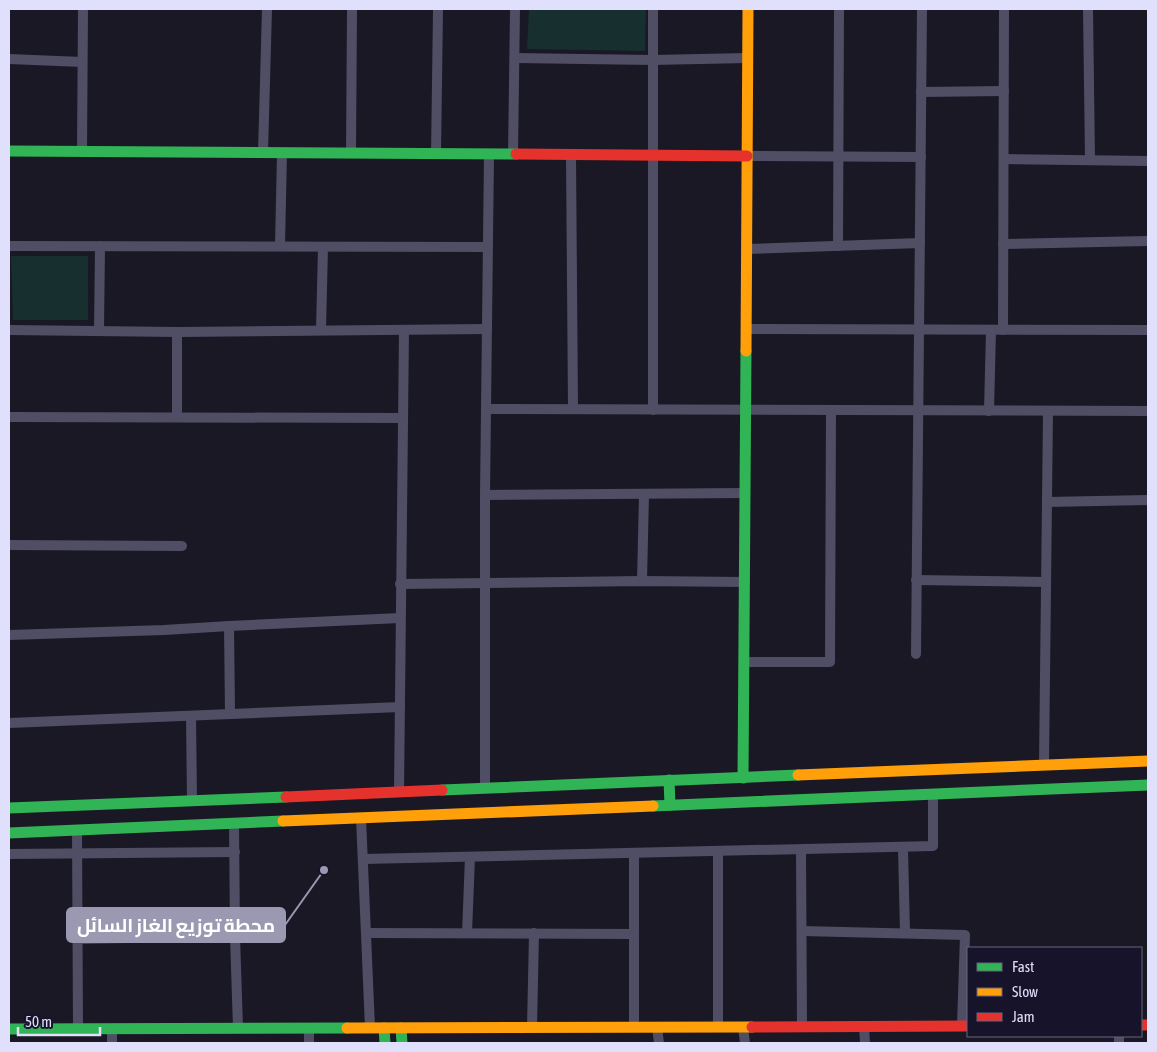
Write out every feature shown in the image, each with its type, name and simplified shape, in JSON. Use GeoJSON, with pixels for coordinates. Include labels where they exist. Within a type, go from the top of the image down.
{"type":"FeatureCollection","features":[{"type":"Feature","properties":{"kind":"street"},"geometry":{"type":"LineString","coordinates":[[82,152],[83,9]]}},
{"type":"Feature","properties":{"kind":"street"},"geometry":{"type":"LineString","coordinates":[[263,153],[267,9]]}},
{"type":"Feature","properties":{"kind":"street"},"geometry":{"type":"LineString","coordinates":[[351,153],[352,9]]}},
{"type":"Feature","properties":{"kind":"street"},"geometry":{"type":"LineString","coordinates":[[436,154],[438,9]]}},
{"type":"Feature","properties":{"kind":"street"},"geometry":{"type":"LineString","coordinates":[[513,154],[515,9]]}},
{"type":"Feature","properties":{"kind":"street"},"geometry":{"type":"LineString","coordinates":[[653,9],[653,410]]}},
{"type":"Feature","properties":{"kind":"street"},"geometry":{"type":"LineString","coordinates":[[744,778],[748,9]]}},
{"type":"Feature","properties":{"kind":"street"},"geometry":{"type":"LineString","coordinates":[[838,246],[839,9]]}},
{"type":"Feature","properties":{"kind":"street"},"geometry":{"type":"LineString","coordinates":[[916,654],[922,9]]}},
{"type":"Feature","properties":{"kind":"street"},"geometry":{"type":"LineString","coordinates":[[1003,330],[1004,9]]}},
{"type":"Feature","properties":{"kind":"street"},"geometry":{"type":"LineString","coordinates":[[1088,9],[1090,160]]}},
{"type":"Feature","properties":{"kind":"street"},"geometry":{"type":"LineString","coordinates":[[515,58],[652,60],[748,58]]}},
{"type":"Feature","properties":{"kind":"street"},"geometry":{"type":"LineString","coordinates":[[9,59],[82,62]]}},
{"type":"Feature","properties":{"kind":"street"},"geometry":{"type":"LineString","coordinates":[[921,92],[1004,91]]}},
{"type":"Feature","properties":{"kind":"street"},"geometry":{"type":"LineString","coordinates":[[9,151],[921,157]]}},
{"type":"Feature","properties":{"kind":"street"},"geometry":{"type":"LineString","coordinates":[[280,246],[282,153]]}},
{"type":"Feature","properties":{"kind":"street"},"geometry":{"type":"LineString","coordinates":[[485,787],[485,495],[489,154]]}},
{"type":"Feature","properties":{"kind":"street"},"geometry":{"type":"LineString","coordinates":[[571,155],[573,410]]}},
{"type":"Feature","properties":{"kind":"street"},"geometry":{"type":"LineString","coordinates":[[1004,159],[1148,161]]}},
{"type":"Feature","properties":{"kind":"street"},"geometry":{"type":"LineString","coordinates":[[1003,244],[1148,241]]}},
{"type":"Feature","properties":{"kind":"street"},"geometry":{"type":"LineString","coordinates":[[747,249],[920,243]]}},
{"type":"Feature","properties":{"kind":"street"},"geometry":{"type":"LineString","coordinates":[[9,246],[488,247]]}},
{"type":"Feature","properties":{"kind":"street"},"geometry":{"type":"LineString","coordinates":[[99,331],[100,246]]}},
{"type":"Feature","properties":{"kind":"street"},"geometry":{"type":"LineString","coordinates":[[321,330],[323,246]]}},
{"type":"Feature","properties":{"kind":"street"},"geometry":{"type":"LineString","coordinates":[[9,330],[177,332],[487,329]]}},
{"type":"Feature","properties":{"kind":"street"},"geometry":{"type":"LineString","coordinates":[[746,329],[1148,330]]}},
{"type":"Feature","properties":{"kind":"street"},"geometry":{"type":"LineString","coordinates":[[399,792],[404,330]]}},
{"type":"Feature","properties":{"kind":"street"},"geometry":{"type":"LineString","coordinates":[[989,411],[991,330]]}},
{"type":"Feature","properties":{"kind":"street"},"geometry":{"type":"LineString","coordinates":[[177,332],[177,417]]}},
{"type":"Feature","properties":{"kind":"street"},"geometry":{"type":"LineString","coordinates":[[487,409],[1148,411]]}},
{"type":"Feature","properties":{"kind":"street"},"geometry":{"type":"LineString","coordinates":[[744,662],[830,662],[831,410]]}},
{"type":"Feature","properties":{"kind":"street"},"geometry":{"type":"LineString","coordinates":[[1044,765],[1048,411]]}},
{"type":"Feature","properties":{"kind":"street"},"geometry":{"type":"LineString","coordinates":[[9,417],[403,418]]}},
{"type":"Feature","properties":{"kind":"street"},"geometry":{"type":"LineString","coordinates":[[485,495],[745,493]]}},
{"type":"Feature","properties":{"kind":"street"},"geometry":{"type":"LineString","coordinates":[[642,581],[644,494]]}},
{"type":"Feature","properties":{"kind":"street"},"geometry":{"type":"LineString","coordinates":[[1047,502],[1148,500]]}},
{"type":"Feature","properties":{"kind":"street"},"geometry":{"type":"LineString","coordinates":[[9,545],[182,546]]}},
{"type":"Feature","properties":{"kind":"street"},"geometry":{"type":"LineString","coordinates":[[916,580],[1046,582]]}},
{"type":"Feature","properties":{"kind":"street"},"geometry":{"type":"LineString","coordinates":[[400,584],[642,581],[745,582]]}},
{"type":"Feature","properties":{"kind":"street"},"geometry":{"type":"LineString","coordinates":[[9,635],[164,630],[400,618]]}},
{"type":"Feature","properties":{"kind":"street"},"geometry":{"type":"LineString","coordinates":[[229,626],[230,714]]}},
{"type":"Feature","properties":{"kind":"street"},"geometry":{"type":"LineString","coordinates":[[9,723],[400,707]]}},
{"type":"Feature","properties":{"kind":"street"},"geometry":{"type":"LineString","coordinates":[[191,716],[192,800]]}},
{"type":"Feature","properties":{"kind":"street"},"geometry":{"type":"LineString","coordinates":[[9,808],[1148,761]]}},
{"type":"Feature","properties":{"kind":"street"},"geometry":{"type":"LineString","coordinates":[[669,780],[670,805]]}},
{"type":"Feature","properties":{"kind":"street"},"geometry":{"type":"LineString","coordinates":[[9,833],[1148,785]]}},
{"type":"Feature","properties":{"kind":"street"},"geometry":{"type":"LineString","coordinates":[[363,859],[933,846],[933,794]]}},
{"type":"Feature","properties":{"kind":"street"},"geometry":{"type":"LineString","coordinates":[[361,818],[370,1028]]}},
{"type":"Feature","properties":{"kind":"street"},"geometry":{"type":"LineString","coordinates":[[234,824],[238,1028]]}},
{"type":"Feature","properties":{"kind":"street"},"geometry":{"type":"LineString","coordinates":[[77,830],[78,1029]]}},
{"type":"Feature","properties":{"kind":"street"},"geometry":{"type":"LineString","coordinates":[[903,848],[905,933]]}},
{"type":"Feature","properties":{"kind":"street"},"geometry":{"type":"LineString","coordinates":[[801,850],[802,1027]]}},
{"type":"Feature","properties":{"kind":"street"},"geometry":{"type":"LineString","coordinates":[[9,854],[234,852]]}},
{"type":"Feature","properties":{"kind":"street"},"geometry":{"type":"LineString","coordinates":[[718,852],[718,1027]]}},
{"type":"Feature","properties":{"kind":"street"},"geometry":{"type":"LineString","coordinates":[[634,853],[634,1027]]}},
{"type":"Feature","properties":{"kind":"street"},"geometry":{"type":"LineString","coordinates":[[467,933],[470,857]]}},
{"type":"Feature","properties":{"kind":"street"},"geometry":{"type":"LineString","coordinates":[[9,1029],[965,1026],[965,935],[802,931]]}},
{"type":"Feature","properties":{"kind":"street"},"geometry":{"type":"LineString","coordinates":[[366,932],[634,934]]}},
{"type":"Feature","properties":{"kind":"street"},"geometry":{"type":"LineString","coordinates":[[532,1028],[534,933]]}},
{"type":"Feature","properties":{"kind":"street"},"geometry":{"type":"LineString","coordinates":[[78,939],[235,936]]}},
{"type":"Feature","properties":{"kind":"street"},"geometry":{"type":"LineString","coordinates":[[864,1026],[865,1043]]}},
{"type":"Feature","properties":{"kind":"street"},"geometry":{"type":"LineString","coordinates":[[657,1027],[659,1043]]}},
{"type":"Feature","properties":{"kind":"street"},"geometry":{"type":"LineString","coordinates":[[743,1027],[745,1043]]}},
{"type":"Feature","properties":{"kind":"street"},"geometry":{"type":"LineString","coordinates":[[309,1028],[309,1043]]}},
{"type":"Feature","properties":{"kind":"street"},"geometry":{"type":"LineString","coordinates":[[384,1028],[385,1043]]}},
{"type":"Feature","properties":{"kind":"street"},"geometry":{"type":"LineString","coordinates":[[401,1028],[402,1043]]}},
{"type":"Feature","properties":{"kind":"street"},"geometry":{"type":"LineString","coordinates":[[112,1029],[112,1043]]}},
{"type":"Feature","properties":{"kind":"green space"},"geometry":{"type":"Polygon","coordinates":[[[529,9],[646,9],[645,51],[527,49],[529,9]]]}},
{"type":"Feature","properties":{"kind":"green space"},"geometry":{"type":"Polygon","coordinates":[[[11,256],[88,256],[88,320],[13,320],[11,256]]]}},
{"type":"Feature","properties":{"kind":"traffic: fast"},"geometry":{"type":"LineString","coordinates":[[9,151],[516,154]]}},
{"type":"Feature","properties":{"kind":"traffic: fast"},"geometry":{"type":"LineString","coordinates":[[743,778],[746,351]]}},
{"type":"Feature","properties":{"kind":"traffic: fast"},"geometry":{"type":"LineString","coordinates":[[442,790],[798,775]]}},
{"type":"Feature","properties":{"kind":"traffic: fast"},"geometry":{"type":"LineString","coordinates":[[669,780],[670,805]]}},
{"type":"Feature","properties":{"kind":"traffic: fast"},"geometry":{"type":"LineString","coordinates":[[653,806],[1148,785]]}},
{"type":"Feature","properties":{"kind":"traffic: fast"},"geometry":{"type":"LineString","coordinates":[[9,808],[286,797]]}},
{"type":"Feature","properties":{"kind":"traffic: fast"},"geometry":{"type":"LineString","coordinates":[[9,833],[283,821]]}},
{"type":"Feature","properties":{"kind":"traffic: fast"},"geometry":{"type":"LineString","coordinates":[[9,1029],[347,1028]]}},
{"type":"Feature","properties":{"kind":"traffic: fast"},"geometry":{"type":"LineString","coordinates":[[384,1028],[385,1043]]}},
{"type":"Feature","properties":{"kind":"traffic: fast"},"geometry":{"type":"LineString","coordinates":[[401,1028],[402,1043]]}},
{"type":"Feature","properties":{"kind":"traffic: slow"},"geometry":{"type":"LineString","coordinates":[[746,351],[748,9]]}},
{"type":"Feature","properties":{"kind":"traffic: slow"},"geometry":{"type":"LineString","coordinates":[[798,775],[1148,761]]}},
{"type":"Feature","properties":{"kind":"traffic: slow"},"geometry":{"type":"LineString","coordinates":[[283,821],[653,806]]}},
{"type":"Feature","properties":{"kind":"traffic: slow"},"geometry":{"type":"LineString","coordinates":[[347,1028],[752,1027]]}},
{"type":"Feature","properties":{"kind":"traffic: jam"},"geometry":{"type":"LineString","coordinates":[[516,154],[747,156]]}},
{"type":"Feature","properties":{"kind":"traffic: jam"},"geometry":{"type":"LineString","coordinates":[[286,797],[442,790]]}},
{"type":"Feature","properties":{"kind":"traffic: jam"},"geometry":{"type":"LineString","coordinates":[[1142,1025],[1148,1025]]}},
{"type":"Feature","properties":{"kind":"traffic: jam"},"geometry":{"type":"LineString","coordinates":[[752,1027],[967,1026]]}},
{"type":"Feature","properties":{"kind":"place","name":"محطة توزيع الغاز السائل"},"geometry":{"type":"Point","coordinates":[324,870]}}]}
